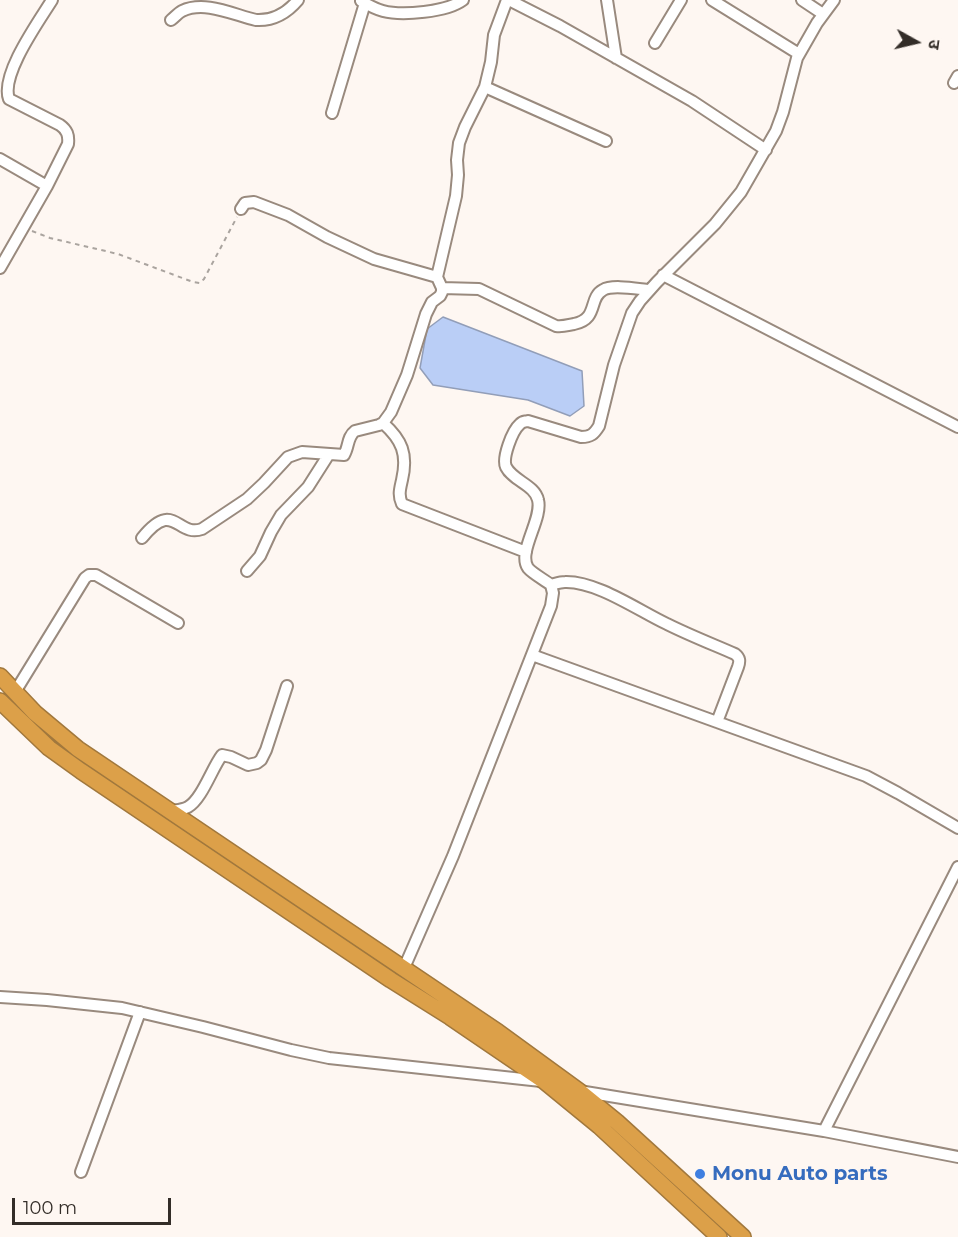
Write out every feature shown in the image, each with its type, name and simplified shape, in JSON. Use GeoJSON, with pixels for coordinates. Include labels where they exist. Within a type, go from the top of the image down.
{"type":"FeatureCollection","features":[{"type":"Feature","properties":{"kind":"highway"},"geometry":{"type":"LineString","coordinates":[[0,676],[35,713],[78,749],[404,968],[579,1090],[743,1237]]}},
{"type":"Feature","properties":{"kind":"highway"},"geometry":{"type":"LineString","coordinates":[[0,700],[49,748],[127,804],[544,1081],[599,1126],[719,1237]]}},
{"type":"Feature","properties":{"kind":"street"},"geometry":{"type":"LineString","coordinates":[[0,268],[68,144],[69,136],[60,125],[9,99],[6,93],[13,67],[30,33],[52,0]]}},
{"type":"Feature","properties":{"kind":"street"},"geometry":{"type":"LineString","coordinates":[[171,20],[182,11],[199,3],[256,20],[272,19],[287,11],[298,0]]}},
{"type":"Feature","properties":{"kind":"street"},"geometry":{"type":"LineString","coordinates":[[332,113],[362,2],[384,12],[404,13],[443,9],[463,0]]}},
{"type":"Feature","properties":{"kind":"street"},"geometry":{"type":"LineString","coordinates":[[142,538],[156,524],[168,519],[190,530],[202,529],[247,499],[288,457],[302,452],[344,455],[350,437],[355,431],[383,423],[391,412],[407,375],[428,307],[440,296],[442,288],[437,276],[456,196],[459,143],[485,87],[494,35],[508,0],[525,4],[692,101],[766,150]]}},
{"type":"Feature","properties":{"kind":"street"},"geometry":{"type":"LineString","coordinates":[[607,0],[616,58]]}},
{"type":"Feature","properties":{"kind":"street"},"geometry":{"type":"LineString","coordinates":[[655,44],[681,0]]}},
{"type":"Feature","properties":{"kind":"street"},"geometry":{"type":"LineString","coordinates":[[712,0],[799,54]]}},
{"type":"Feature","properties":{"kind":"street"},"geometry":{"type":"LineString","coordinates":[[802,0],[823,14]]}},
{"type":"Feature","properties":{"kind":"street"},"geometry":{"type":"LineString","coordinates":[[404,968],[453,856],[551,606],[553,593],[551,585],[528,568],[525,562],[539,507],[534,492],[505,465],[505,457],[514,431],[523,422],[528,421],[581,437],[594,434],[599,426],[628,322],[636,306],[729,208],[744,187],[780,122],[799,54],[834,0]]}},
{"type":"Feature","properties":{"kind":"street"},"geometry":{"type":"LineString","coordinates":[[485,87],[606,141]]}},
{"type":"Feature","properties":{"kind":"street"},"geometry":{"type":"LineString","coordinates":[[0,159],[47,186]]}},
{"type":"Feature","properties":{"kind":"street"},"geometry":{"type":"LineString","coordinates":[[241,209],[245,203],[254,202],[288,215],[327,237],[374,259],[437,276]]}},
{"type":"Feature","properties":{"kind":"street"},"geometry":{"type":"LineString","coordinates":[[663,275],[958,428]]}},
{"type":"Feature","properties":{"kind":"street"},"geometry":{"type":"LineString","coordinates":[[442,288],[479,289],[562,327],[587,319],[603,289],[610,287],[650,290]]}},
{"type":"Feature","properties":{"kind":"street"},"geometry":{"type":"LineString","coordinates":[[383,423],[399,439],[404,453],[404,470],[399,496],[402,504],[526,552]]}},
{"type":"Feature","properties":{"kind":"street"},"geometry":{"type":"LineString","coordinates":[[247,571],[260,556],[281,515],[308,487],[329,454]]}},
{"type":"Feature","properties":{"kind":"street"},"geometry":{"type":"LineString","coordinates":[[15,692],[89,575],[96,575],[178,623]]}},
{"type":"Feature","properties":{"kind":"street"},"geometry":{"type":"LineString","coordinates":[[551,585],[565,582],[601,591],[739,657],[738,667],[717,722]]}},
{"type":"Feature","properties":{"kind":"street"},"geometry":{"type":"LineString","coordinates":[[532,655],[866,776],[958,828]]}},
{"type":"Feature","properties":{"kind":"street"},"geometry":{"type":"LineString","coordinates":[[170,811],[190,806],[222,755],[248,765],[261,760],[287,686]]}},
{"type":"Feature","properties":{"kind":"street"},"geometry":{"type":"LineString","coordinates":[[824,1131],[953,889],[958,867]]}},
{"type":"Feature","properties":{"kind":"street"},"geometry":{"type":"LineString","coordinates":[[0,997],[92,1004],[140,1012],[329,1058],[544,1081],[579,1090],[958,1156]]}},
{"type":"Feature","properties":{"kind":"street"},"geometry":{"type":"LineString","coordinates":[[81,1172],[140,1012]]}},
{"type":"Feature","properties":{"kind":"path"},"geometry":{"type":"LineString","coordinates":[[23,228],[50,238],[118,254],[200,283],[241,209]]}},
{"type":"Feature","properties":{"kind":"water"},"geometry":{"type":"Polygon","coordinates":[[[443,317],[582,371],[584,406],[570,416],[528,400],[433,385],[420,368],[427,329],[443,317]]]}},
{"type":"Feature","properties":{"kind":"place","name":"Monu Auto parts"},"geometry":{"type":"Point","coordinates":[700,1174]}}]}
